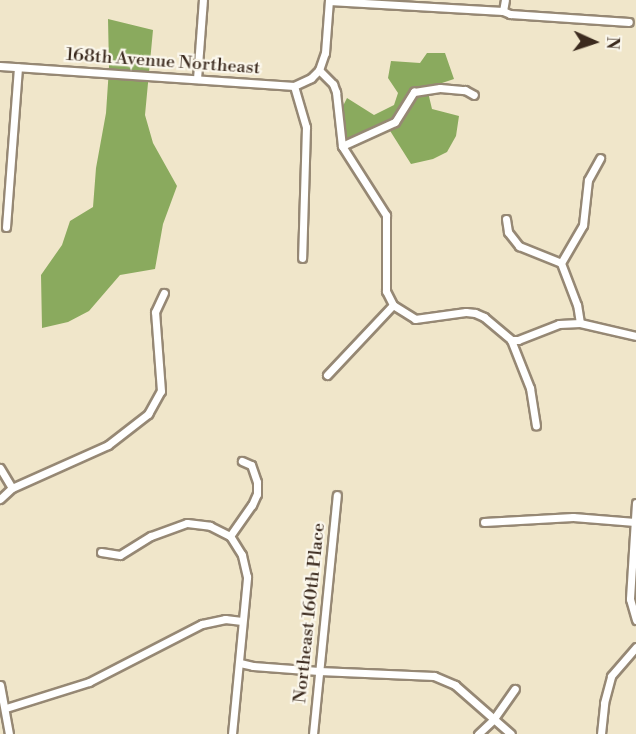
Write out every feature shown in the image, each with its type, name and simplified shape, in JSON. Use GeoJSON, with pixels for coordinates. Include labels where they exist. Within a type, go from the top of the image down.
{"type":"FeatureCollection","features":[{"type":"Feature","properties":{"kind":"street"},"geometry":{"type":"LineString","coordinates":[[197,79],[203,0]]}},
{"type":"Feature","properties":{"kind":"street"},"geometry":{"type":"LineString","coordinates":[[302,258],[306,127],[294,86],[311,78],[319,70],[325,52],[329,0],[629,22]]}},
{"type":"Feature","properties":{"kind":"street"},"geometry":{"type":"LineString","coordinates":[[503,11],[505,0]]}},
{"type":"Feature","properties":{"kind":"street","name":"168th Avenue Northeast"},"geometry":{"type":"LineString","coordinates":[[0,66],[294,86]]}},
{"type":"Feature","properties":{"kind":"street"},"geometry":{"type":"LineString","coordinates":[[6,227],[18,67]]}},
{"type":"Feature","properties":{"kind":"street"},"geometry":{"type":"LineString","coordinates":[[319,70],[333,84],[336,92],[342,147],[386,215],[386,291],[393,305],[415,319],[466,312],[484,317],[511,340],[530,388],[536,426]]}},
{"type":"Feature","properties":{"kind":"street"},"geometry":{"type":"LineString","coordinates":[[342,147],[395,122],[414,92],[440,88],[465,90],[474,95]]}},
{"type":"Feature","properties":{"kind":"street"},"geometry":{"type":"LineString","coordinates":[[561,263],[583,225],[588,180],[600,158]]}},
{"type":"Feature","properties":{"kind":"street"},"geometry":{"type":"LineString","coordinates":[[506,219],[508,232],[519,246],[561,263],[577,305],[580,323]]}},
{"type":"Feature","properties":{"kind":"street"},"geometry":{"type":"LineString","coordinates":[[0,499],[12,488],[108,445],[148,414],[161,391],[155,312],[164,293]]}},
{"type":"Feature","properties":{"kind":"street"},"geometry":{"type":"LineString","coordinates":[[327,375],[393,305]]}},
{"type":"Feature","properties":{"kind":"street"},"geometry":{"type":"LineString","coordinates":[[511,340],[518,340],[559,324],[580,323],[636,336]]}},
{"type":"Feature","properties":{"kind":"street"},"geometry":{"type":"LineString","coordinates":[[230,536],[257,494],[255,472],[251,465],[242,461]]}},
{"type":"Feature","properties":{"kind":"street"},"geometry":{"type":"LineString","coordinates":[[0,468],[12,488]]}},
{"type":"Feature","properties":{"kind":"street","name":"Northeast 160th Place"},"geometry":{"type":"LineString","coordinates":[[313,734],[337,495]]}},
{"type":"Feature","properties":{"kind":"street"},"geometry":{"type":"LineString","coordinates":[[636,503],[630,599],[636,620]]}},
{"type":"Feature","properties":{"kind":"street"},"geometry":{"type":"LineString","coordinates":[[484,522],[573,517],[635,522]]}},
{"type":"Feature","properties":{"kind":"street"},"geometry":{"type":"LineString","coordinates":[[100,552],[120,555],[151,536],[187,523],[210,526],[230,536],[242,555],[247,577],[232,734]]}},
{"type":"Feature","properties":{"kind":"street"},"geometry":{"type":"LineString","coordinates":[[6,708],[89,682],[202,624],[225,620],[242,621]]}},
{"type":"Feature","properties":{"kind":"street"},"geometry":{"type":"LineString","coordinates":[[601,734],[604,703],[611,676],[636,647]]}},
{"type":"Feature","properties":{"kind":"street"},"geometry":{"type":"LineString","coordinates":[[240,663],[319,671],[434,676],[455,685],[512,734]]}},
{"type":"Feature","properties":{"kind":"street"},"geometry":{"type":"LineString","coordinates":[[0,685],[9,734]]}},
{"type":"Feature","properties":{"kind":"street"},"geometry":{"type":"LineString","coordinates":[[478,734],[493,720],[515,689]]}},
{"type":"Feature","properties":{"kind":"green space"},"geometry":{"type":"Polygon","coordinates":[[[108,19],[153,30],[145,115],[153,143],[177,186],[163,224],[155,269],[120,275],[89,311],[68,322],[42,328],[41,275],[62,245],[70,221],[93,207],[96,168],[106,113],[109,68],[108,19]]]}},
{"type":"Feature","properties":{"kind":"green space"},"geometry":{"type":"Polygon","coordinates":[[[427,53],[445,53],[454,79],[427,88],[432,109],[459,116],[456,136],[447,152],[433,159],[411,164],[387,126],[342,146],[339,114],[347,98],[374,115],[394,105],[398,93],[388,78],[391,61],[420,63],[427,53]]]}}]}
